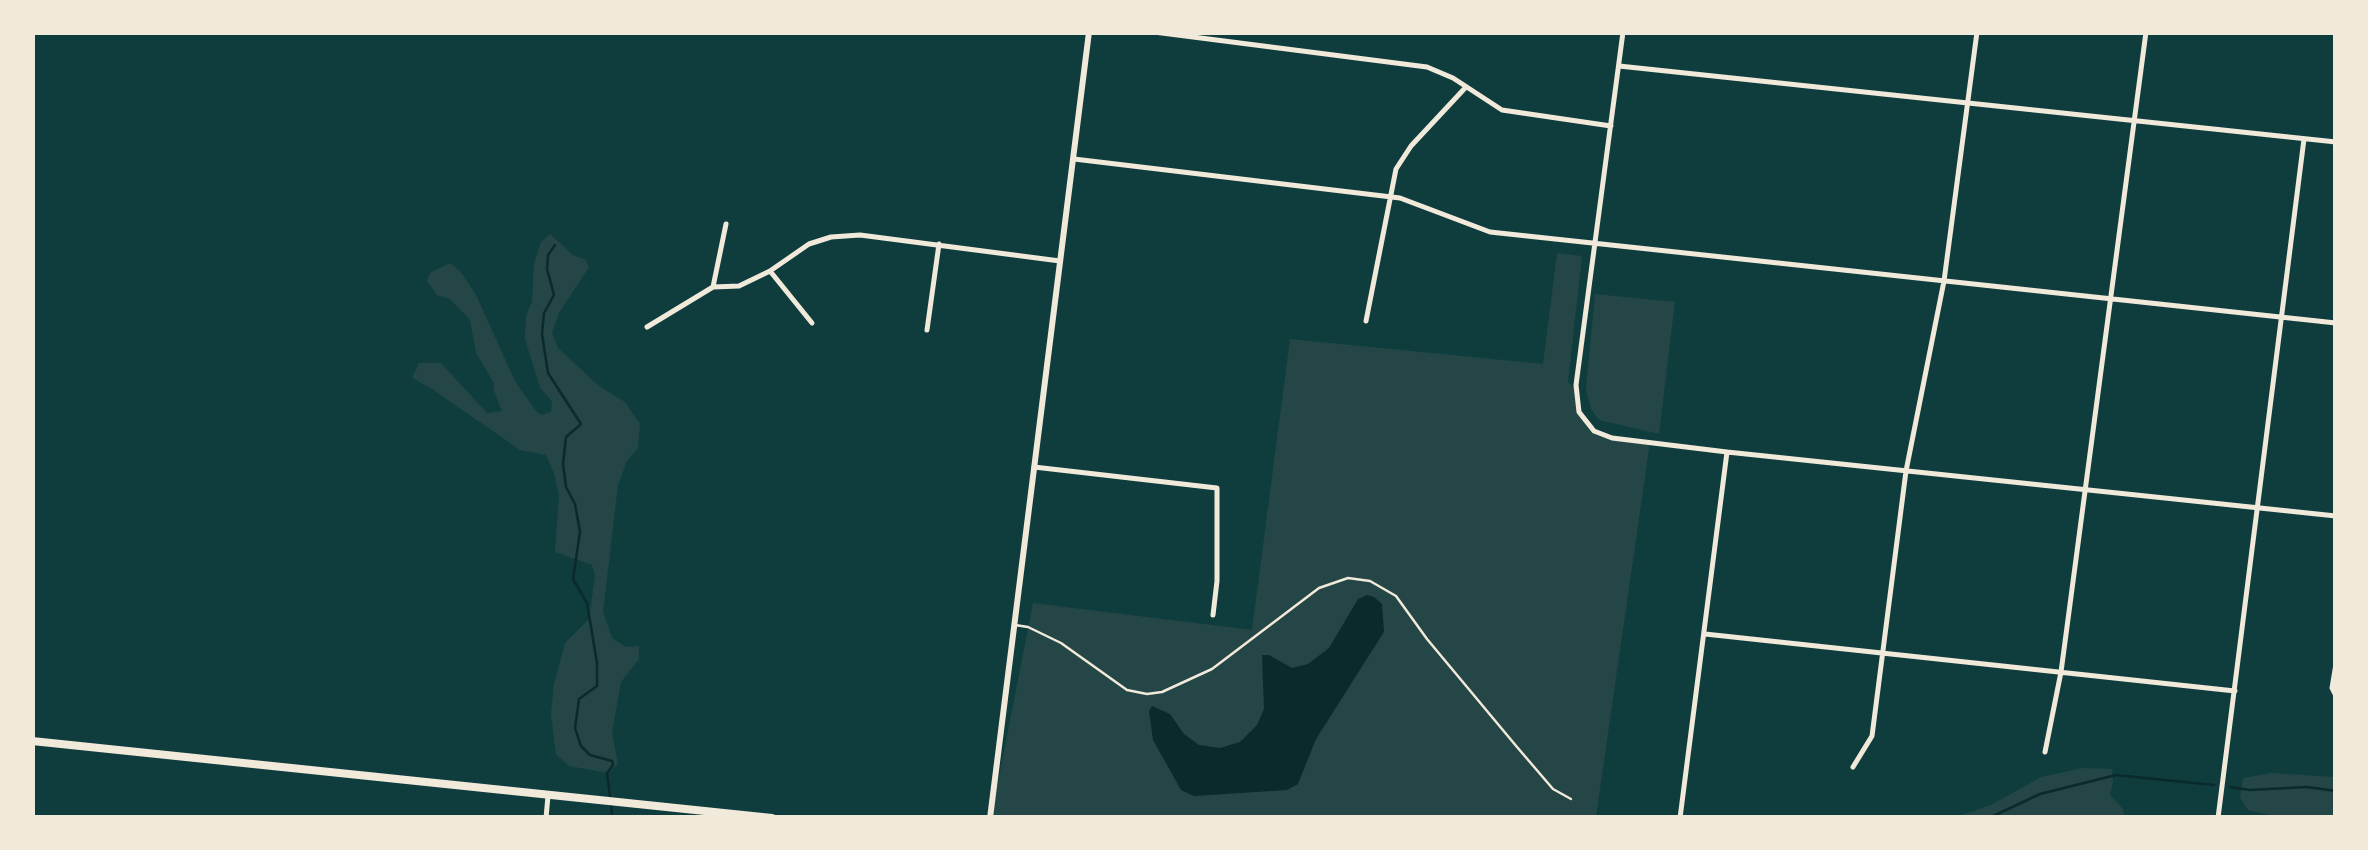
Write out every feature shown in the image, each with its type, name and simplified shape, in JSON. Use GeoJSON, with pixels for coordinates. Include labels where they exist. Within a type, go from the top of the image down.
{"type":"FeatureCollection","features":[{"type":"Feature","properties":{"kind":"main road"},"geometry":{"type":"LineString","coordinates":[[32,741],[772,818]]}},
{"type":"Feature","properties":{"kind":"street"},"geometry":{"type":"LineString","coordinates":[[990,818],[1089,32]]}},
{"type":"Feature","properties":{"kind":"street"},"geometry":{"type":"LineString","coordinates":[[1154,32],[1427,67],[1502,110],[1611,126]]}},
{"type":"Feature","properties":{"kind":"street"},"geometry":{"type":"LineString","coordinates":[[1623,32],[1576,385],[1577,406],[1594,431],[1612,438],[1727,452],[2336,516]]}},
{"type":"Feature","properties":{"kind":"street"},"geometry":{"type":"LineString","coordinates":[[1853,766],[1872,736],[1906,471],[1944,281],[1977,32]]}},
{"type":"Feature","properties":{"kind":"street"},"geometry":{"type":"LineString","coordinates":[[2046,752],[2061,672],[2146,32]]}},
{"type":"Feature","properties":{"kind":"street"},"geometry":{"type":"LineString","coordinates":[[1619,66],[2336,142]]}},
{"type":"Feature","properties":{"kind":"street"},"geometry":{"type":"LineString","coordinates":[[1366,322],[1388,196],[1402,157],[1466,87]]}},
{"type":"Feature","properties":{"kind":"street"},"geometry":{"type":"LineString","coordinates":[[2218,818],[2304,139]]}},
{"type":"Feature","properties":{"kind":"street"},"geometry":{"type":"LineString","coordinates":[[1074,159],[1388,196],[1490,232],[2336,323]]}},
{"type":"Feature","properties":{"kind":"street"},"geometry":{"type":"LineString","coordinates":[[713,287],[726,224]]}},
{"type":"Feature","properties":{"kind":"street"},"geometry":{"type":"LineString","coordinates":[[647,328],[713,287],[740,286],[770,272],[809,244],[830,238],[860,234],[1060,261]]}},
{"type":"Feature","properties":{"kind":"street"},"geometry":{"type":"LineString","coordinates":[[927,330],[939,243]]}},
{"type":"Feature","properties":{"kind":"street"},"geometry":{"type":"LineString","coordinates":[[770,272],[812,323]]}},
{"type":"Feature","properties":{"kind":"street"},"geometry":{"type":"LineString","coordinates":[[1680,818],[1727,452]]}},
{"type":"Feature","properties":{"kind":"street"},"geometry":{"type":"LineString","coordinates":[[1034,466],[1217,488],[1213,615]]}},
{"type":"Feature","properties":{"kind":"street"},"geometry":{"type":"LineString","coordinates":[[1705,634],[2235,691]]}},
{"type":"Feature","properties":{"kind":"street"},"geometry":{"type":"LineString","coordinates":[[2335,696],[2336,664]]}},
{"type":"Feature","properties":{"kind":"street"},"geometry":{"type":"LineString","coordinates":[[546,818],[548,794]]}},
{"type":"Feature","properties":{"kind":"lane"},"geometry":{"type":"LineString","coordinates":[[1015,625],[1028,627],[1061,644],[1128,690],[1147,694],[1162,692],[1212,669],[1319,588],[1348,578],[1370,581],[1396,596],[1553,789],[1571,798]]}},
{"type":"Feature","properties":{"kind":"shaded area"},"geometry":{"type":"Polygon","coordinates":[[[550,234],[573,255],[586,260],[589,267],[559,313],[552,333],[558,348],[599,386],[625,402],[640,424],[638,448],[627,461],[618,485],[603,612],[612,638],[626,647],[639,646],[639,659],[621,682],[612,733],[618,764],[607,773],[569,766],[556,754],[551,714],[554,684],[565,643],[589,619],[595,576],[592,565],[555,552],[559,495],[546,455],[520,450],[412,378],[419,363],[441,363],[487,413],[502,411],[494,383],[476,353],[470,320],[450,299],[437,295],[427,281],[430,273],[450,263],[476,295],[515,381],[535,410],[541,415],[551,412],[552,401],[540,388],[525,339],[534,263],[541,242],[550,234]]]}},
{"type":"Feature","properties":{"kind":"shaded area"},"geometry":{"type":"Polygon","coordinates":[[[1557,253],[1582,256],[1568,382],[1575,389],[1586,423],[1605,435],[1650,442],[1596,817],[991,818],[1033,603],[1252,630],[1290,339],[1543,364],[1557,253]]]}},
{"type":"Feature","properties":{"kind":"shaded area"},"geometry":{"type":"Polygon","coordinates":[[[1595,294],[1675,302],[1659,434],[1599,420],[1591,409],[1586,389],[1595,294]]]}},
{"type":"Feature","properties":{"kind":"shaded area"},"geometry":{"type":"Polygon","coordinates":[[[1367,595],[1382,604],[1384,632],[1316,739],[1298,784],[1287,790],[1194,796],[1181,790],[1153,740],[1149,711],[1152,706],[1170,714],[1184,734],[1199,745],[1220,748],[1240,742],[1257,725],[1264,709],[1262,655],[1292,668],[1308,664],[1329,648],[1358,599],[1367,595]]]}},
{"type":"Feature","properties":{"kind":"shaded area"},"geometry":{"type":"Polygon","coordinates":[[[2083,768],[2112,769],[2110,795],[2123,809],[2124,817],[1956,817],[1991,805],[2041,777],[2083,768]]]}},
{"type":"Feature","properties":{"kind":"shaded area"},"geometry":{"type":"Polygon","coordinates":[[[2271,773],[2335,777],[2335,817],[2279,817],[2248,810],[2240,798],[2243,778],[2271,773]]]}},
{"type":"Feature","properties":{"kind":"waterway"},"geometry":{"type":"LineString","coordinates":[[555,245],[548,255],[547,269],[554,295],[544,313],[542,334],[548,373],[581,424],[566,437],[563,464],[580,532],[573,579],[587,603],[597,663],[597,686],[579,699],[575,728],[581,746],[590,755],[612,761],[607,773],[610,796]]}},
{"type":"Feature","properties":{"kind":"waterway"},"geometry":{"type":"LineString","coordinates":[[1989,818],[2040,794],[2116,775],[2214,785]]}},
{"type":"Feature","properties":{"kind":"waterway"},"geometry":{"type":"LineString","coordinates":[[2230,787],[2336,791]]}},
{"type":"Feature","properties":{"kind":"waterway"},"geometry":{"type":"LineString","coordinates":[[611,804],[612,818]]}}]}
